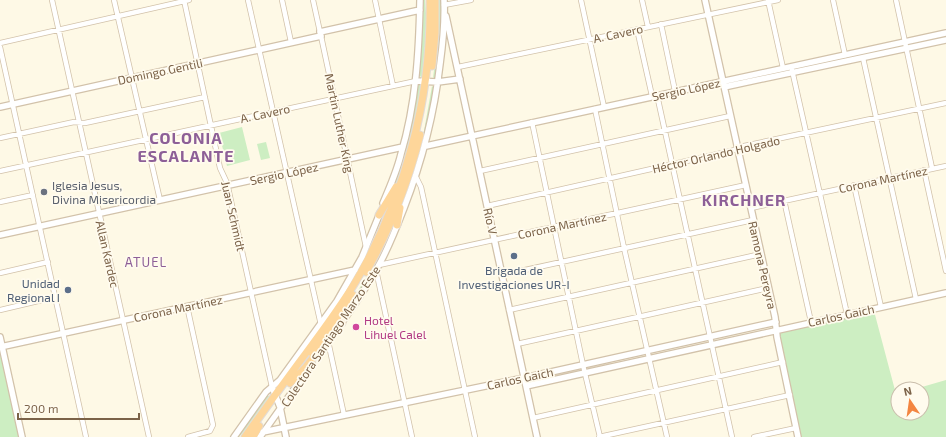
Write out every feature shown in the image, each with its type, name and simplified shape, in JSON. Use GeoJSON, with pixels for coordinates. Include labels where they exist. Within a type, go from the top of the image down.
{"type":"FeatureCollection","features":[{"type":"Feature","properties":{"kind":"highway"},"geometry":{"type":"LineString","coordinates":[[426,0],[430,19]]}},
{"type":"Feature","properties":{"kind":"highway"},"geometry":{"type":"LineString","coordinates":[[290,383],[339,317],[372,262],[390,225],[412,165],[423,122],[428,81],[430,0]]}},
{"type":"Feature","properties":{"kind":"highway"},"geometry":{"type":"LineString","coordinates":[[252,437],[261,432],[276,398],[334,314],[365,264],[389,214],[404,174],[428,81],[433,58],[436,0]]}},
{"type":"Feature","properties":{"kind":"highway"},"geometry":{"type":"LineString","coordinates":[[379,215],[396,186],[407,153],[414,139]]}},
{"type":"Feature","properties":{"kind":"highway"},"geometry":{"type":"LineString","coordinates":[[397,225],[400,208],[410,181],[412,165]]}},
{"type":"Feature","properties":{"kind":"highway"},"geometry":{"type":"LineString","coordinates":[[241,437],[306,367],[330,334],[342,323]]}},
{"type":"Feature","properties":{"kind":"highway"},"geometry":{"type":"LineString","coordinates":[[245,437],[260,416]]}},
{"type":"Feature","properties":{"kind":"street","name":"Allan Kardec"},"geometry":{"type":"LineString","coordinates":[[52,0],[148,437]]}},
{"type":"Feature","properties":{"kind":"street"},"geometry":{"type":"LineString","coordinates":[[114,0],[160,200]]}},
{"type":"Feature","properties":{"kind":"street"},"geometry":{"type":"LineString","coordinates":[[0,42],[186,0]]}},
{"type":"Feature","properties":{"kind":"street","name":"Juan Schmidt"},"geometry":{"type":"LineString","coordinates":[[186,0],[220,168],[228,185],[272,387],[280,409],[286,437]]}},
{"type":"Feature","properties":{"kind":"street"},"geometry":{"type":"LineString","coordinates":[[248,0],[321,325]]}},
{"type":"Feature","properties":{"kind":"street"},"geometry":{"type":"LineString","coordinates":[[282,0],[291,42]]}},
{"type":"Feature","properties":{"kind":"street","name":"Martin Luther King"},"geometry":{"type":"LineString","coordinates":[[313,0],[366,247]]}},
{"type":"Feature","properties":{"kind":"street"},"geometry":{"type":"LineString","coordinates":[[375,0],[393,86]]}},
{"type":"Feature","properties":{"kind":"street","name":"Colectora Santiago Marzo Este"},"geometry":{"type":"LineString","coordinates":[[234,437],[266,392],[280,380],[321,325],[344,290],[366,247],[404,147],[416,81],[419,50],[420,0]]}},
{"type":"Feature","properties":{"kind":"street"},"geometry":{"type":"LineString","coordinates":[[444,3],[471,0]]}},
{"type":"Feature","properties":{"kind":"street"},"geometry":{"type":"LineString","coordinates":[[581,0],[604,107]]}},
{"type":"Feature","properties":{"kind":"street"},"geometry":{"type":"LineString","coordinates":[[642,0],[648,27]]}},
{"type":"Feature","properties":{"kind":"street","name":"Ramona Pereyra"},"geometry":{"type":"LineString","coordinates":[[705,0],[776,322],[776,329],[798,437]]}},
{"type":"Feature","properties":{"kind":"street","name":"A. Cavero"},"geometry":{"type":"LineString","coordinates":[[458,67],[778,0]]}},
{"type":"Feature","properties":{"kind":"street"},"geometry":{"type":"LineString","coordinates":[[833,0],[845,55]]}},
{"type":"Feature","properties":{"kind":"street"},"geometry":{"type":"LineString","coordinates":[[896,0],[932,168]]}},
{"type":"Feature","properties":{"kind":"street"},"geometry":{"type":"LineString","coordinates":[[769,1],[783,68]]}},
{"type":"Feature","properties":{"kind":"street","name":"Colectora Santiago Marzo Este"},"geometry":{"type":"LineString","coordinates":[[261,432],[280,409],[342,323],[377,268],[397,225],[416,177],[426,146],[438,82],[443,34],[444,3]]}},
{"type":"Feature","properties":{"kind":"street","name":"Río V"},"geometry":{"type":"LineString","coordinates":[[444,3],[537,437]]}},
{"type":"Feature","properties":{"kind":"street","name":"Domingo Gentili"},"geometry":{"type":"LineString","coordinates":[[0,107],[291,42],[420,10]]}},
{"type":"Feature","properties":{"kind":"street"},"geometry":{"type":"LineString","coordinates":[[660,24],[675,91]]}},
{"type":"Feature","properties":{"kind":"street"},"geometry":{"type":"LineString","coordinates":[[637,29],[654,96],[665,130],[732,437]]}},
{"type":"Feature","properties":{"kind":"street","name":"Sergio López"},"geometry":{"type":"LineString","coordinates":[[426,146],[675,91],[723,84],[946,33]]}},
{"type":"Feature","properties":{"kind":"street","name":"Sergio López"},"geometry":{"type":"LineString","coordinates":[[723,84],[783,68],[792,69],[862,58],[946,40]]}},
{"type":"Feature","properties":{"kind":"street"},"geometry":{"type":"LineString","coordinates":[[0,47],[86,437]]}},
{"type":"Feature","properties":{"kind":"street"},"geometry":{"type":"LineString","coordinates":[[862,58],[916,299]]}},
{"type":"Feature","properties":{"kind":"street"},"geometry":{"type":"LineString","coordinates":[[792,69],[847,314]]}},
{"type":"Feature","properties":{"kind":"street","name":"A. Cavero"},"geometry":{"type":"LineString","coordinates":[[0,171],[211,124],[416,81],[438,82],[460,79]]}},
{"type":"Feature","properties":{"kind":"street"},"geometry":{"type":"LineString","coordinates":[[0,138],[75,122],[85,123],[205,97]]}},
{"type":"Feature","properties":{"kind":"street","name":"Héctor Orlando Holgado"},"geometry":{"type":"LineString","coordinates":[[487,206],[738,149],[743,146],[946,103]]}},
{"type":"Feature","properties":{"kind":"street"},"geometry":{"type":"LineString","coordinates":[[595,109],[624,248],[667,437]]}},
{"type":"Feature","properties":{"kind":"street"},"geometry":{"type":"LineString","coordinates":[[480,171],[730,116]]}},
{"type":"Feature","properties":{"kind":"street"},"geometry":{"type":"LineString","coordinates":[[532,122],[599,437],[790,395]]}},
{"type":"Feature","properties":{"kind":"street","name":"Sergio López"},"geometry":{"type":"LineString","coordinates":[[0,235],[404,147]]}},
{"type":"Feature","properties":{"kind":"street","name":"Corona Martínez"},"geometry":{"type":"LineString","coordinates":[[751,208],[946,166]]}},
{"type":"Feature","properties":{"kind":"street"},"geometry":{"type":"LineString","coordinates":[[924,170],[946,271]]}},
{"type":"Feature","properties":{"kind":"street"},"geometry":{"type":"LineString","coordinates":[[416,177],[422,187],[435,253],[476,437]]}},
{"type":"Feature","properties":{"kind":"street","name":"Corona Martínez"},"geometry":{"type":"LineString","coordinates":[[377,268],[435,253],[746,185]]}},
{"type":"Feature","properties":{"kind":"street"},"geometry":{"type":"LineString","coordinates":[[854,185],[881,307]]}},
{"type":"Feature","properties":{"kind":"street"},"geometry":{"type":"LineString","coordinates":[[0,202],[33,195]]}},
{"type":"Feature","properties":{"kind":"street"},"geometry":{"type":"LineString","coordinates":[[784,200],[812,322]]}},
{"type":"Feature","properties":{"kind":"street"},"geometry":{"type":"LineString","coordinates":[[502,275],[753,220]]}},
{"type":"Feature","properties":{"kind":"street"},"geometry":{"type":"LineString","coordinates":[[509,310],[761,254]]}},
{"type":"Feature","properties":{"kind":"street"},"geometry":{"type":"LineString","coordinates":[[0,273],[48,262]]}},
{"type":"Feature","properties":{"kind":"street"},"geometry":{"type":"LineString","coordinates":[[377,268],[412,437]]}},
{"type":"Feature","properties":{"kind":"street","name":"Corona Martínez"},"geometry":{"type":"LineString","coordinates":[[1,347],[355,270]]}},
{"type":"Feature","properties":{"kind":"street"},"geometry":{"type":"LineString","coordinates":[[517,344],[768,288]]}},
{"type":"Feature","properties":{"kind":"street","name":"Carlos Gaich"},"geometry":{"type":"LineString","coordinates":[[526,386],[776,329],[946,293]]}},
{"type":"Feature","properties":{"kind":"street"},"geometry":{"type":"LineString","coordinates":[[0,310],[55,297]]}},
{"type":"Feature","properties":{"kind":"street"},"geometry":{"type":"LineString","coordinates":[[187,306],[213,422],[212,429],[209,432],[188,437]]}},
{"type":"Feature","properties":{"kind":"street","name":"Carlos Gaich"},"geometry":{"type":"LineString","coordinates":[[261,432],[524,378],[776,322]]}},
{"type":"Feature","properties":{"kind":"street"},"geometry":{"type":"LineString","coordinates":[[0,338],[22,437]]}},
{"type":"Feature","properties":{"kind":"street"},"geometry":{"type":"LineString","coordinates":[[328,341],[344,415]]}},
{"type":"Feature","properties":{"kind":"street"},"geometry":{"type":"LineString","coordinates":[[533,418],[783,362]]}},
{"type":"Feature","properties":{"kind":"street"},"geometry":{"type":"LineString","coordinates":[[754,437],[796,428]]}},
{"type":"Feature","properties":{"kind":"green space"},"geometry":{"type":"Polygon","coordinates":[[[422,0],[425,0],[427,26],[422,78],[419,74],[422,0]]]}},
{"type":"Feature","properties":{"kind":"green space"},"geometry":{"type":"Polygon","coordinates":[[[439,0],[442,0],[441,31],[436,76],[433,78],[439,30],[439,0]]]}},
{"type":"Feature","properties":{"kind":"green space"},"geometry":{"type":"Polygon","coordinates":[[[421,85],[413,134],[397,182],[390,193],[414,108],[417,88],[421,85]]]}},
{"type":"Feature","properties":{"kind":"green space"},"geometry":{"type":"Polygon","coordinates":[[[432,86],[435,90],[419,161],[400,211],[412,177],[424,131],[432,86]]]}},
{"type":"Feature","properties":{"kind":"green space"},"geometry":{"type":"Polygon","coordinates":[[[242,127],[250,160],[227,166],[219,133],[242,127]]]}},
{"type":"Feature","properties":{"kind":"green space"},"geometry":{"type":"Polygon","coordinates":[[[266,142],[270,158],[261,160],[257,144],[266,142]]]}},
{"type":"Feature","properties":{"kind":"green space"},"geometry":{"type":"Polygon","coordinates":[[[394,220],[392,231],[379,261],[350,308],[333,330],[369,273],[394,220]]]}},
{"type":"Feature","properties":{"kind":"green space"},"geometry":{"type":"Polygon","coordinates":[[[874,311],[893,381],[890,381],[890,421],[930,421],[930,385],[946,380],[946,437],[801,437],[779,332],[874,311]]]}},
{"type":"Feature","properties":{"kind":"green space"},"geometry":{"type":"Polygon","coordinates":[[[0,350],[19,437],[0,437],[0,350]]]}},
{"type":"Feature","properties":{"kind":"green space"},"geometry":{"type":"Polygon","coordinates":[[[266,396],[271,396],[262,411],[239,437],[236,437],[266,396]]]}},
{"type":"Feature","properties":{"kind":"place","name":"Iglesia Jesus, Divina Misericordia"},"geometry":{"type":"Point","coordinates":[44,192]}},
{"type":"Feature","properties":{"kind":"place","name":"Brigada de Investigaciones UR-I"},"geometry":{"type":"Point","coordinates":[514,256]}},
{"type":"Feature","properties":{"kind":"place","name":"Unidad Regional I"},"geometry":{"type":"Point","coordinates":[68,290]}},
{"type":"Feature","properties":{"kind":"place","name":"Hotel Lihuel Calel"},"geometry":{"type":"Point","coordinates":[356,327]}},
{"type":"Feature","properties":{"kind":"district","name":"COLONIA ESCALANTE"},"geometry":{"type":"Point","coordinates":[186,146]}},
{"type":"Feature","properties":{"kind":"district","name":"KIRCHNER"},"geometry":{"type":"Point","coordinates":[744,199]}},
{"type":"Feature","properties":{"kind":"district","name":"ATUEL"},"geometry":{"type":"Point","coordinates":[146,262]}}]}
